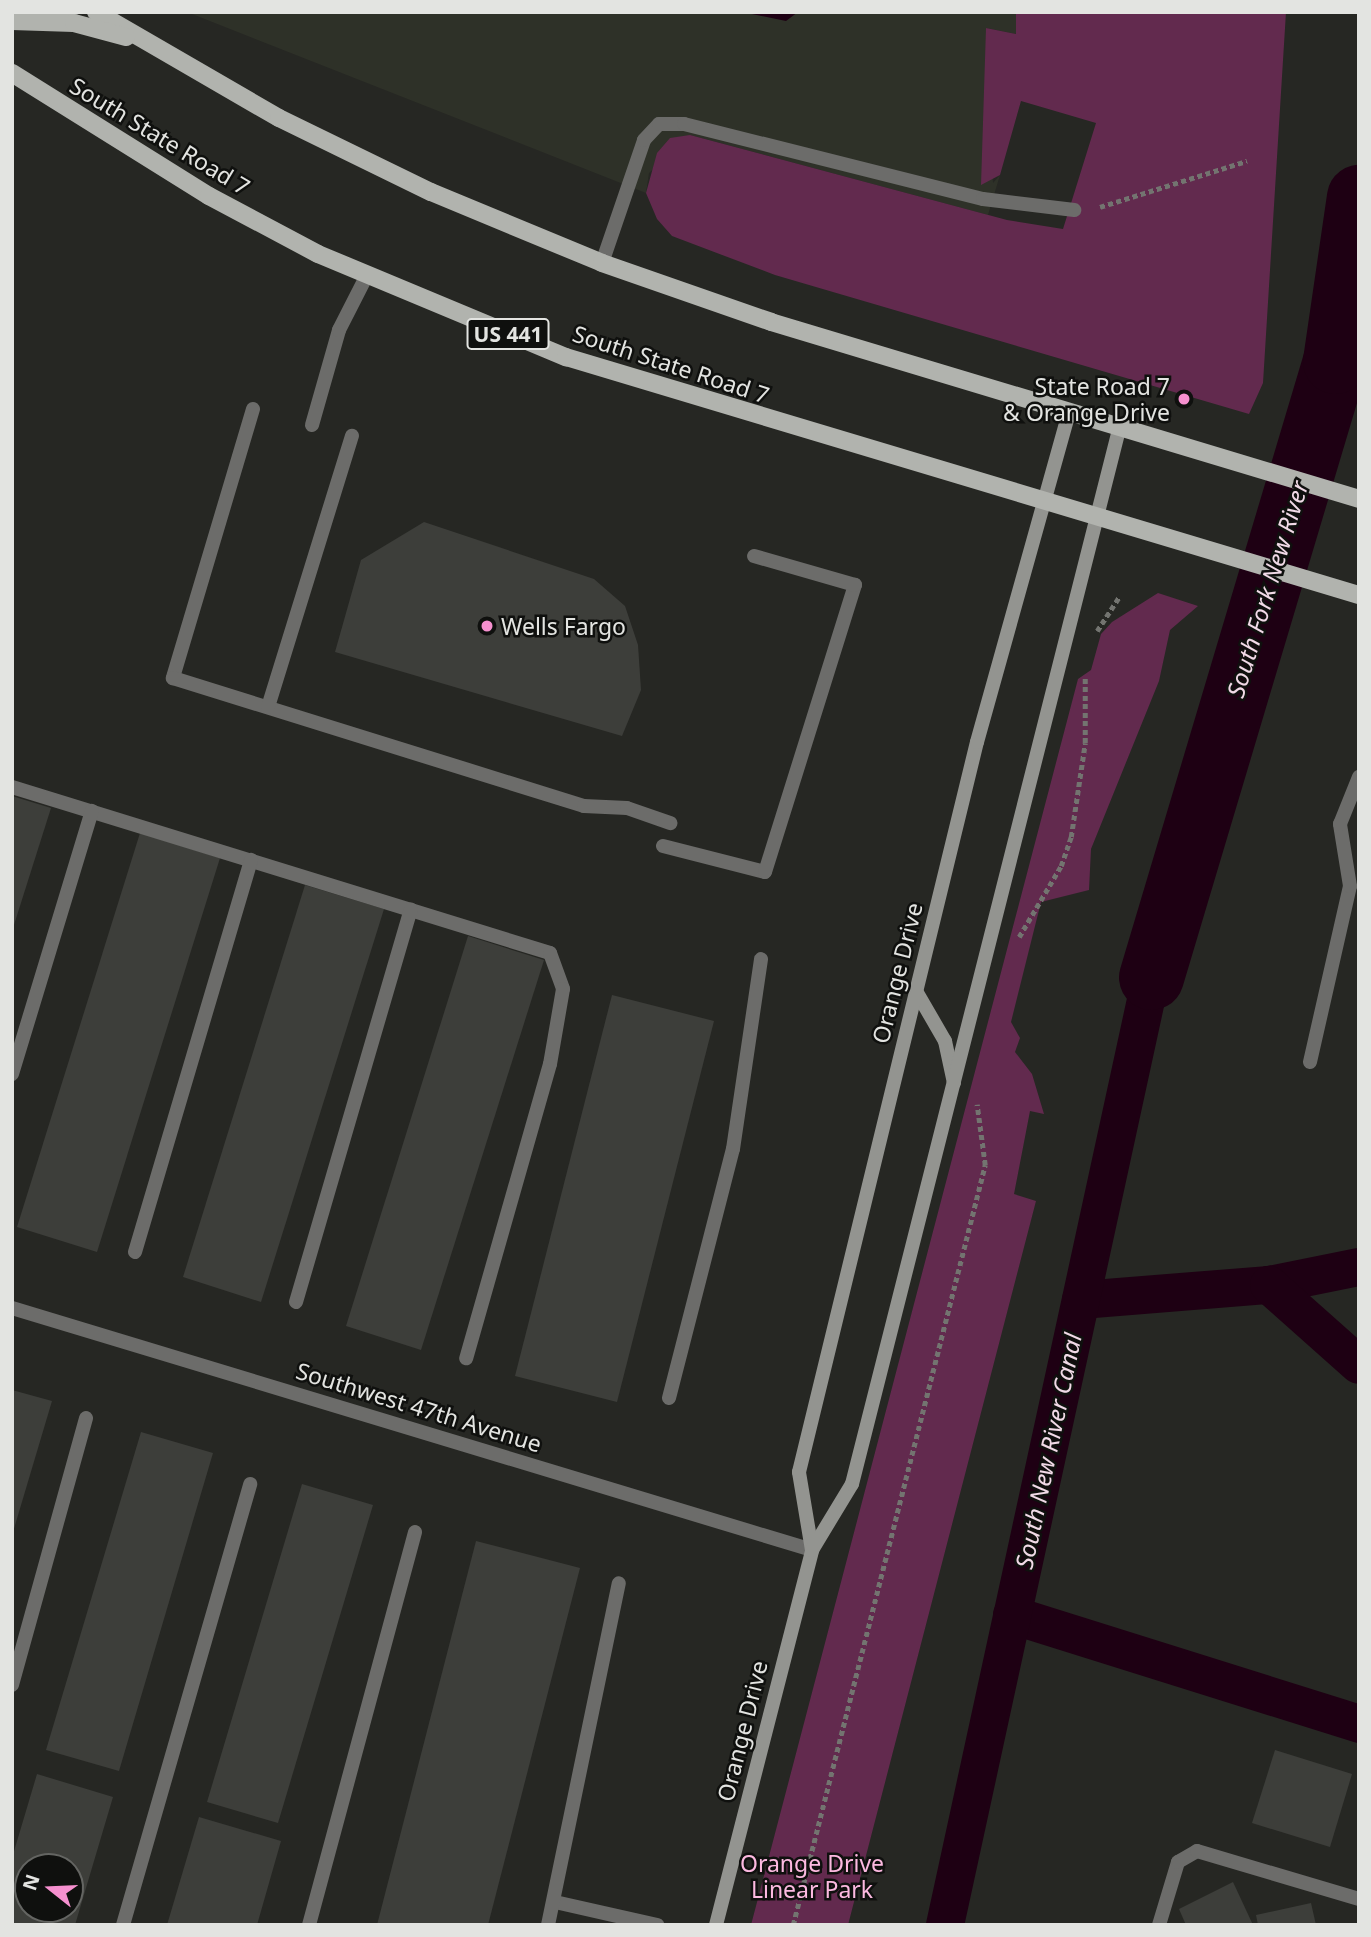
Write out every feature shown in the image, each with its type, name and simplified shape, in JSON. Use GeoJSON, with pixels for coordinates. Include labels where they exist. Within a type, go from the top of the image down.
{"type":"FeatureCollection","features":[{"type":"Feature","properties":{"kind":"main road"},"geometry":{"type":"LineString","coordinates":[[96,12],[146,43],[431,192],[602,263],[771,322],[1359,499]]}},
{"type":"Feature","properties":{"kind":"main road"},"geometry":{"type":"LineString","coordinates":[[12,21],[74,23],[146,43]]}},
{"type":"Feature","properties":{"kind":"main road","name":"South State Road 7"},"geometry":{"type":"LineString","coordinates":[[12,73],[209,196],[367,275],[566,357],[1095,519],[1359,596]]}},
{"type":"Feature","properties":{"kind":"street"},"geometry":{"type":"LineString","coordinates":[[602,263],[643,140],[659,124],[684,124],[983,200],[1074,210]]}},
{"type":"Feature","properties":{"kind":"street"},"geometry":{"type":"LineString","coordinates":[[312,425],[339,330],[367,275]]}},
{"type":"Feature","properties":{"kind":"street"},"geometry":{"type":"LineString","coordinates":[[253,409],[173,678],[584,806],[628,807],[670,822]]}},
{"type":"Feature","properties":{"kind":"street","name":"Orange Drive"},"geometry":{"type":"LineString","coordinates":[[812,1549],[799,1472],[916,991],[1069,412]]}},
{"type":"Feature","properties":{"kind":"street","name":"Orange Drive"},"geometry":{"type":"LineString","coordinates":[[716,1925],[812,1549],[852,1483],[1120,426]]}},
{"type":"Feature","properties":{"kind":"street"},"geometry":{"type":"LineString","coordinates":[[268,707],[352,436]]}},
{"type":"Feature","properties":{"kind":"street"},"geometry":{"type":"LineString","coordinates":[[663,846],[765,872],[855,585],[754,556]]}},
{"type":"Feature","properties":{"kind":"street"},"geometry":{"type":"LineString","coordinates":[[1310,1062],[1350,886],[1340,824],[1359,777]]}},
{"type":"Feature","properties":{"kind":"street"},"geometry":{"type":"LineString","coordinates":[[12,787],[550,953],[563,989],[550,1064],[466,1358]]}},
{"type":"Feature","properties":{"kind":"street"},"geometry":{"type":"LineString","coordinates":[[12,1074],[92,811]]}},
{"type":"Feature","properties":{"kind":"street"},"geometry":{"type":"LineString","coordinates":[[135,1252],[251,860]]}},
{"type":"Feature","properties":{"kind":"street"},"geometry":{"type":"LineString","coordinates":[[296,1302],[411,910]]}},
{"type":"Feature","properties":{"kind":"street"},"geometry":{"type":"LineString","coordinates":[[669,1398],[733,1149],[761,959]]}},
{"type":"Feature","properties":{"kind":"street"},"geometry":{"type":"LineString","coordinates":[[916,991],[945,1041],[954,1088]]}},
{"type":"Feature","properties":{"kind":"street","name":"Southwest 47th Avenue"},"geometry":{"type":"LineString","coordinates":[[12,1308],[812,1549]]}},
{"type":"Feature","properties":{"kind":"street"},"geometry":{"type":"LineString","coordinates":[[12,1685],[86,1418]]}},
{"type":"Feature","properties":{"kind":"street"},"geometry":{"type":"LineString","coordinates":[[122,1925],[250,1484]]}},
{"type":"Feature","properties":{"kind":"street"},"geometry":{"type":"LineString","coordinates":[[309,1925],[415,1532]]}},
{"type":"Feature","properties":{"kind":"street"},"geometry":{"type":"LineString","coordinates":[[548,1925],[555,1902],[619,1583]]}},
{"type":"Feature","properties":{"kind":"street"},"geometry":{"type":"LineString","coordinates":[[1159,1925],[1178,1862],[1197,1851],[1359,1899]]}},
{"type":"Feature","properties":{"kind":"street"},"geometry":{"type":"LineString","coordinates":[[555,1902],[657,1925]]}},
{"type":"Feature","properties":{"kind":"path"},"geometry":{"type":"LineString","coordinates":[[1074,210],[1110,205],[1247,161]]}},
{"type":"Feature","properties":{"kind":"path"},"geometry":{"type":"LineString","coordinates":[[1093,643],[1119,597]]}},
{"type":"Feature","properties":{"kind":"path"},"geometry":{"type":"LineString","coordinates":[[1014,952],[1071,837],[1085,743],[1087,666]]}},
{"type":"Feature","properties":{"kind":"path"},"geometry":{"type":"LineString","coordinates":[[793,1925],[985,1165],[977,1093]]}},
{"type":"Feature","properties":{"kind":"shaded area"},"geometry":{"type":"Polygon","coordinates":[[[187,12],[1016,12],[1016,34],[986,28],[993,183],[1000,175],[988,215],[690,135],[649,173],[646,193],[187,12]]]}},
{"type":"Feature","properties":{"kind":"shaded area"},"geometry":{"type":"Polygon","coordinates":[[[742,12],[798,12],[786,21],[742,12]]]}},
{"type":"Feature","properties":{"kind":"green space"},"geometry":{"type":"Polygon","coordinates":[[[1016,12],[1286,12],[1263,383],[1249,414],[775,275],[672,236],[657,219],[646,193],[657,153],[670,138],[690,135],[1007,220],[1063,229],[1096,123],[1021,101],[1000,175],[981,185],[986,28],[1016,34],[1016,12]]]}},
{"type":"Feature","properties":{"kind":"green space","name":"Orange Drive Linear Park"},"geometry":{"type":"Polygon","coordinates":[[[1158,593],[1198,606],[1170,630],[1159,681],[1091,849],[1089,890],[1041,902],[1011,1022],[1020,1038],[1015,1052],[1032,1074],[1044,1114],[1030,1111],[1014,1194],[1036,1201],[848,1925],[751,1925],[1078,679],[1091,670],[1101,634],[1112,622],[1158,593]]]}},
{"type":"Feature","properties":{"kind":"building","name":"Wells Fargo"},"geometry":{"type":"Polygon","coordinates":[[[424,522],[594,579],[625,606],[638,645],[641,690],[622,736],[335,652],[361,560],[424,522]]]}},
{"type":"Feature","properties":{"kind":"building"},"geometry":{"type":"Polygon","coordinates":[[[12,796],[51,808],[13,928],[12,928],[12,796]]]}},
{"type":"Feature","properties":{"kind":"building"},"geometry":{"type":"Polygon","coordinates":[[[140,833],[220,858],[97,1252],[17,1227],[140,833]]]}},
{"type":"Feature","properties":{"kind":"building"},"geometry":{"type":"Polygon","coordinates":[[[305,885],[384,909],[261,1302],[183,1277],[305,885]]]}},
{"type":"Feature","properties":{"kind":"building"},"geometry":{"type":"Polygon","coordinates":[[[468,936],[544,960],[421,1350],[346,1326],[468,936]]]}},
{"type":"Feature","properties":{"kind":"building"},"geometry":{"type":"Polygon","coordinates":[[[612,995],[714,1021],[617,1402],[515,1376],[612,995]]]}},
{"type":"Feature","properties":{"kind":"building"},"geometry":{"type":"Polygon","coordinates":[[[12,1390],[52,1401],[13,1532],[12,1532],[12,1390]]]}},
{"type":"Feature","properties":{"kind":"building"},"geometry":{"type":"Polygon","coordinates":[[[141,1432],[213,1453],[119,1771],[46,1750],[141,1432]]]}},
{"type":"Feature","properties":{"kind":"building"},"geometry":{"type":"Polygon","coordinates":[[[302,1484],[373,1505],[278,1823],[207,1802],[302,1484]]]}},
{"type":"Feature","properties":{"kind":"building"},"geometry":{"type":"Polygon","coordinates":[[[476,1541],[580,1568],[488,1925],[377,1925],[476,1541]]]}},
{"type":"Feature","properties":{"kind":"building"},"geometry":{"type":"Polygon","coordinates":[[[1275,1750],[1352,1774],[1330,1847],[1252,1823],[1275,1750]]]}},
{"type":"Feature","properties":{"kind":"building"},"geometry":{"type":"Polygon","coordinates":[[[37,1774],[113,1797],[84,1895],[84,1853],[14,1853],[14,1923],[75,1925],[12,1925],[12,1858],[37,1774]]]}},
{"type":"Feature","properties":{"kind":"building"},"geometry":{"type":"Polygon","coordinates":[[[199,1817],[281,1841],[257,1925],[167,1925],[199,1817]]]}},
{"type":"Feature","properties":{"kind":"building"},"geometry":{"type":"Polygon","coordinates":[[[1233,1882],[1253,1925],[1186,1925],[1179,1909],[1233,1882]]]}},
{"type":"Feature","properties":{"kind":"building"},"geometry":{"type":"Polygon","coordinates":[[[1311,1903],[1316,1925],[1258,1925],[1256,1915],[1311,1903]]]}},
{"type":"Feature","properties":{"kind":"waterway","name":"South Fork New River"},"geometry":{"type":"LineString","coordinates":[[1151,977],[1335,361],[1359,197]]}},
{"type":"Feature","properties":{"kind":"waterway","name":"South New River Canal"},"geometry":{"type":"LineString","coordinates":[[945,1925],[1151,977]]}},
{"type":"Feature","properties":{"kind":"waterway"},"geometry":{"type":"LineString","coordinates":[[1269,1285],[1359,1267]]}},
{"type":"Feature","properties":{"kind":"waterway"},"geometry":{"type":"LineString","coordinates":[[1081,1300],[1269,1285],[1359,1365]]}},
{"type":"Feature","properties":{"kind":"waterway"},"geometry":{"type":"LineString","coordinates":[[1012,1615],[1359,1724]]}},
{"type":"Feature","properties":{"kind":"place","name":"State Road 7 & Orange Drive"},"geometry":{"type":"Point","coordinates":[1184,399]}},
{"type":"Feature","properties":{"kind":"place","name":"Wells Fargo"},"geometry":{"type":"Point","coordinates":[487,626]}}]}
